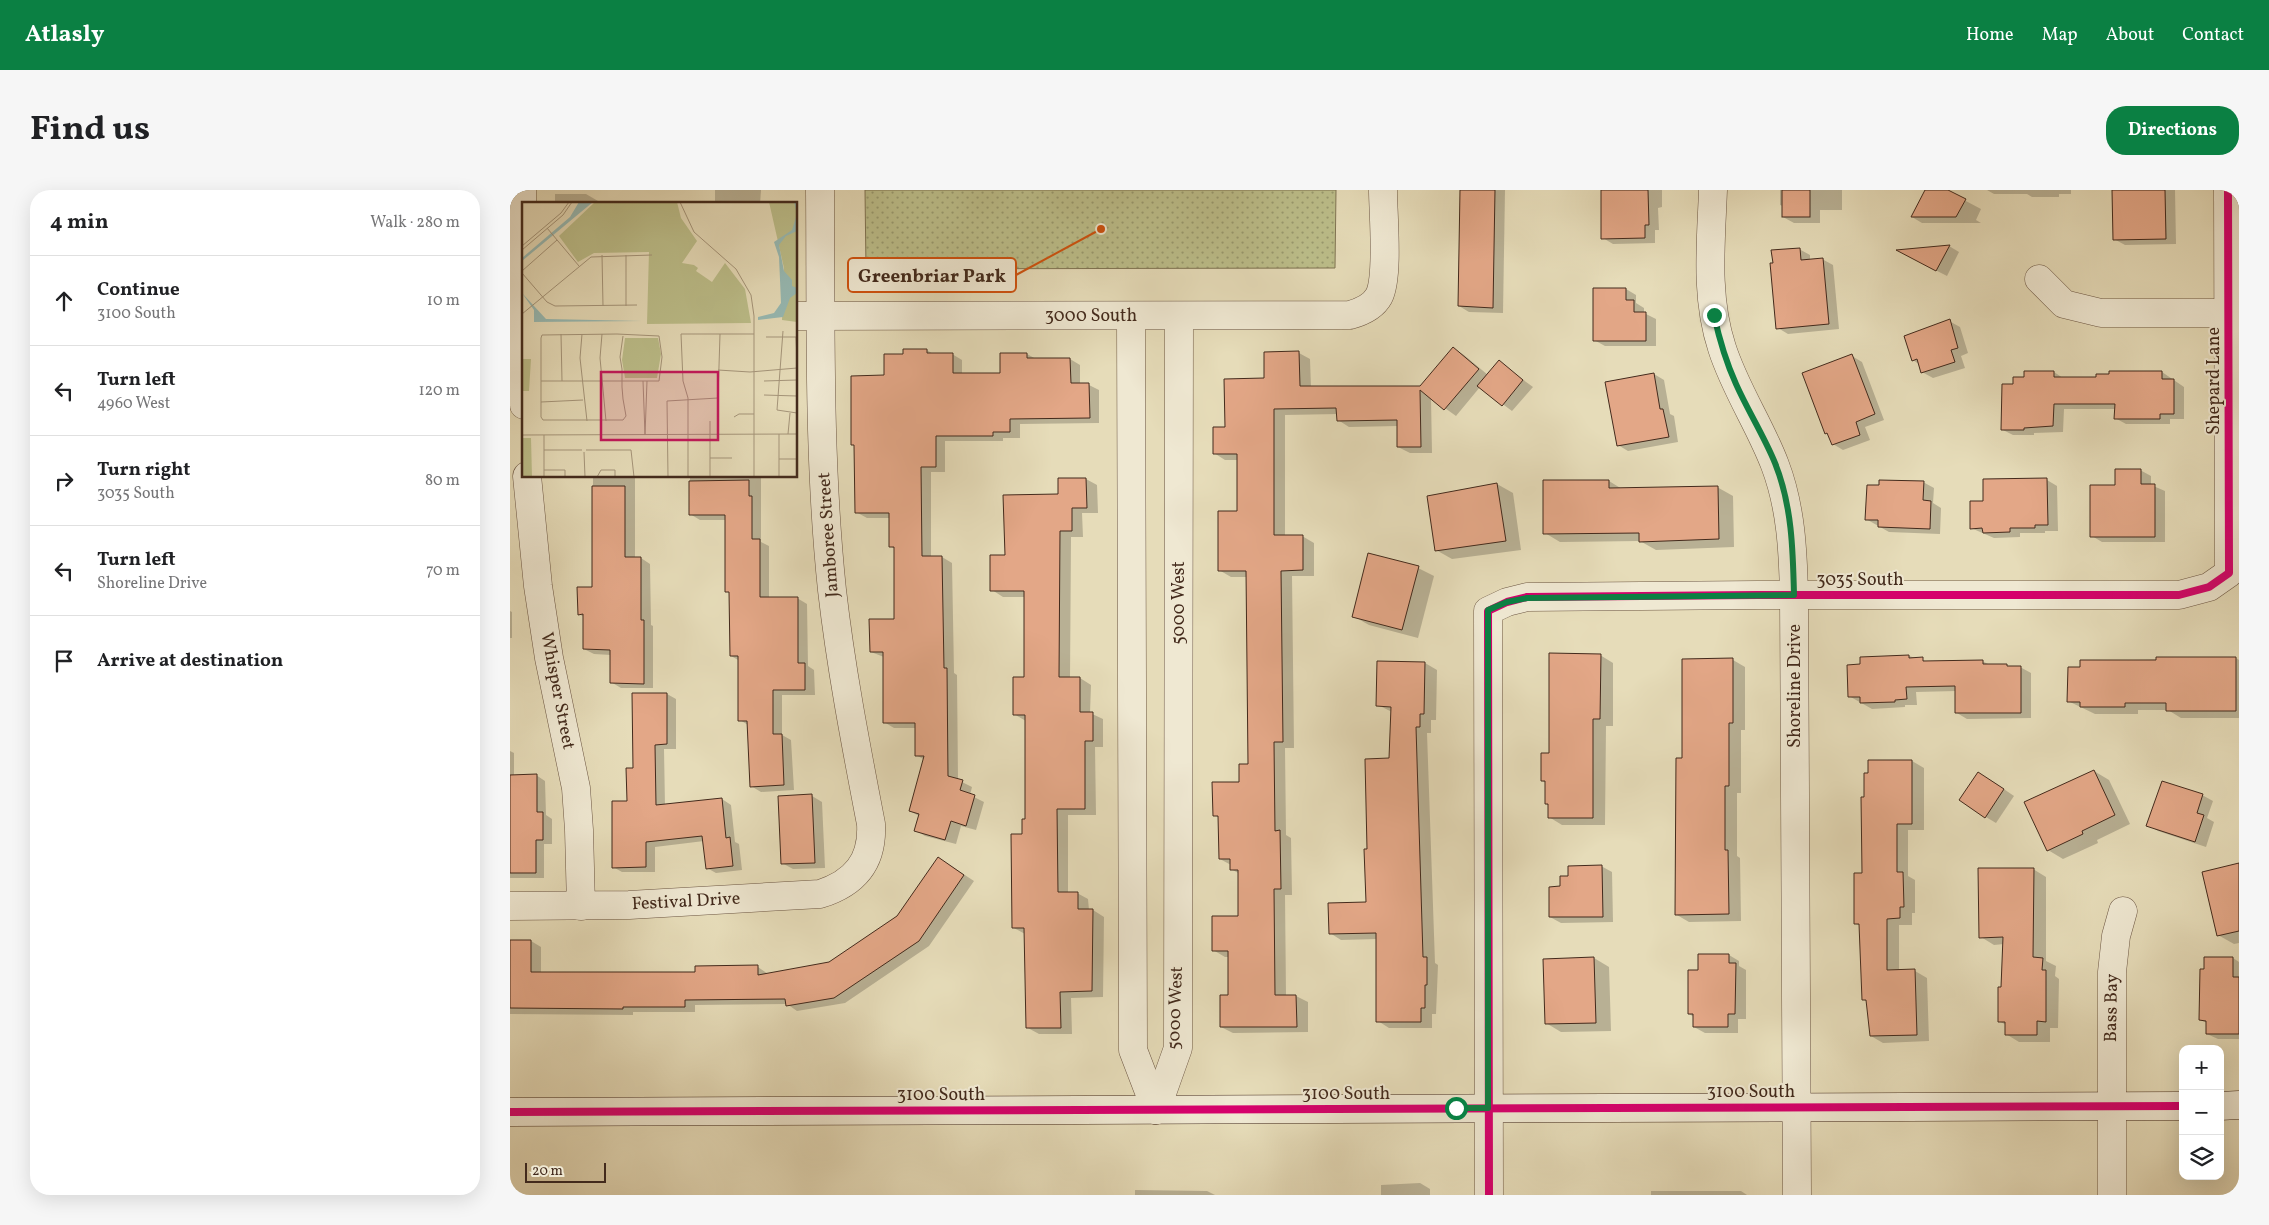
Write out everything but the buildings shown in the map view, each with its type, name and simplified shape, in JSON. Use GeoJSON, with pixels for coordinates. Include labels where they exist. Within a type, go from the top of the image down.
{"type":"FeatureCollection","features":[{"type":"Feature","properties":{"kind":"street"},"geometry":{"type":"LineString","coordinates":[[522,190],[519,317],[522,370]]}},
{"type":"Feature","properties":{"kind":"street","name":"Jamboree Street"},"geometry":{"type":"LineString","coordinates":[[820,190],[809,316],[823,460],[832,588],[846,689],[871,824],[868,856],[856,873]]}},
{"type":"Feature","properties":{"kind":"street","name":"3000 South"},"geometry":{"type":"LineString","coordinates":[[809,316],[1350,315],[1363,312],[1379,296],[1383,276],[1383,190]]}},
{"type":"Feature","properties":{"kind":"street","name":"Shoreline Drive"},"geometry":{"type":"LineString","coordinates":[[1713,190],[1710,279],[1714,315],[1722,347],[1735,382],[1775,464],[1787,503],[1792,534],[1794,595],[1797,1195]]}},
{"type":"Feature","properties":{"kind":"street","name":"Shepard Lane"},"geometry":{"type":"LineString","coordinates":[[2228,190],[2229,573]]}},
{"type":"Feature","properties":{"kind":"street"},"geometry":{"type":"LineString","coordinates":[[2039,279],[2064,304],[2101,313],[2228,313]]}},
{"type":"Feature","properties":{"kind":"street"},"geometry":{"type":"LineString","coordinates":[[1131,316],[1134,1050],[1156,1110]]}},
{"type":"Feature","properties":{"kind":"street","name":"5000 West"},"geometry":{"type":"LineString","coordinates":[[1156,1110],[1178,1048],[1179,316]]}},
{"type":"Feature","properties":{"kind":"street","name":"Whisper Street"},"geometry":{"type":"LineString","coordinates":[[527,478],[549,658],[576,788],[580,830],[581,906]]}},
{"type":"Feature","properties":{"kind":"street","name":"3035 South"},"geometry":{"type":"LineString","coordinates":[[1488,1108],[1488,610],[1507,602],[1527,598],[1794,595],[2179,595],[2208,587],[2229,573]]}},
{"type":"Feature","properties":{"kind":"street","name":"Festival Drive"},"geometry":{"type":"LineString","coordinates":[[510,906],[629,905],[807,896],[833,890],[845,883],[856,873]]}},
{"type":"Feature","properties":{"kind":"street","name":"Bass Bay"},"geometry":{"type":"LineString","coordinates":[[2112,1195],[2112,972],[2116,936],[2123,911]]}},
{"type":"Feature","properties":{"kind":"street","name":"3100 South"},"geometry":{"type":"LineString","coordinates":[[510,1112],[2179,1106]]}},
{"type":"Feature","properties":{"kind":"street"},"geometry":{"type":"LineString","coordinates":[[2224,1106],[2239,1106]]}},
{"type":"Feature","properties":{"kind":"street"},"geometry":{"type":"LineString","coordinates":[[1488,1108],[1488,1195]]}},
{"type":"Feature","properties":{"kind":"green space"},"geometry":{"type":"Polygon","coordinates":[[[865,190],[1336,190],[1335,268],[866,269],[865,190]]]}},
{"type":"Feature","properties":{"kind":"cycle path"},"geometry":{"type":"LineString","coordinates":[[1489,1195],[1488,611],[1507,602],[1527,597],[2179,595],[2209,587],[2229,573],[2228,190]]}},
{"type":"Feature","properties":{"kind":"cycle path"},"geometry":{"type":"LineString","coordinates":[[510,1112],[2179,1106]]}},
{"type":"Feature","properties":{"kind":"place","name":"Greenbriar Park"},"geometry":{"type":"Point","coordinates":[1101,229]}},
{"type":"Feature","properties":{"kind":"route"},"geometry":{"type":"LineString","coordinates":[[1456,1108],[1488,1108],[1486,668],[1488,610],[1507,602],[1527,598],[1794,595],[1792,534],[1787,503],[1775,464],[1735,382],[1722,347],[1714,315]]}}]}
